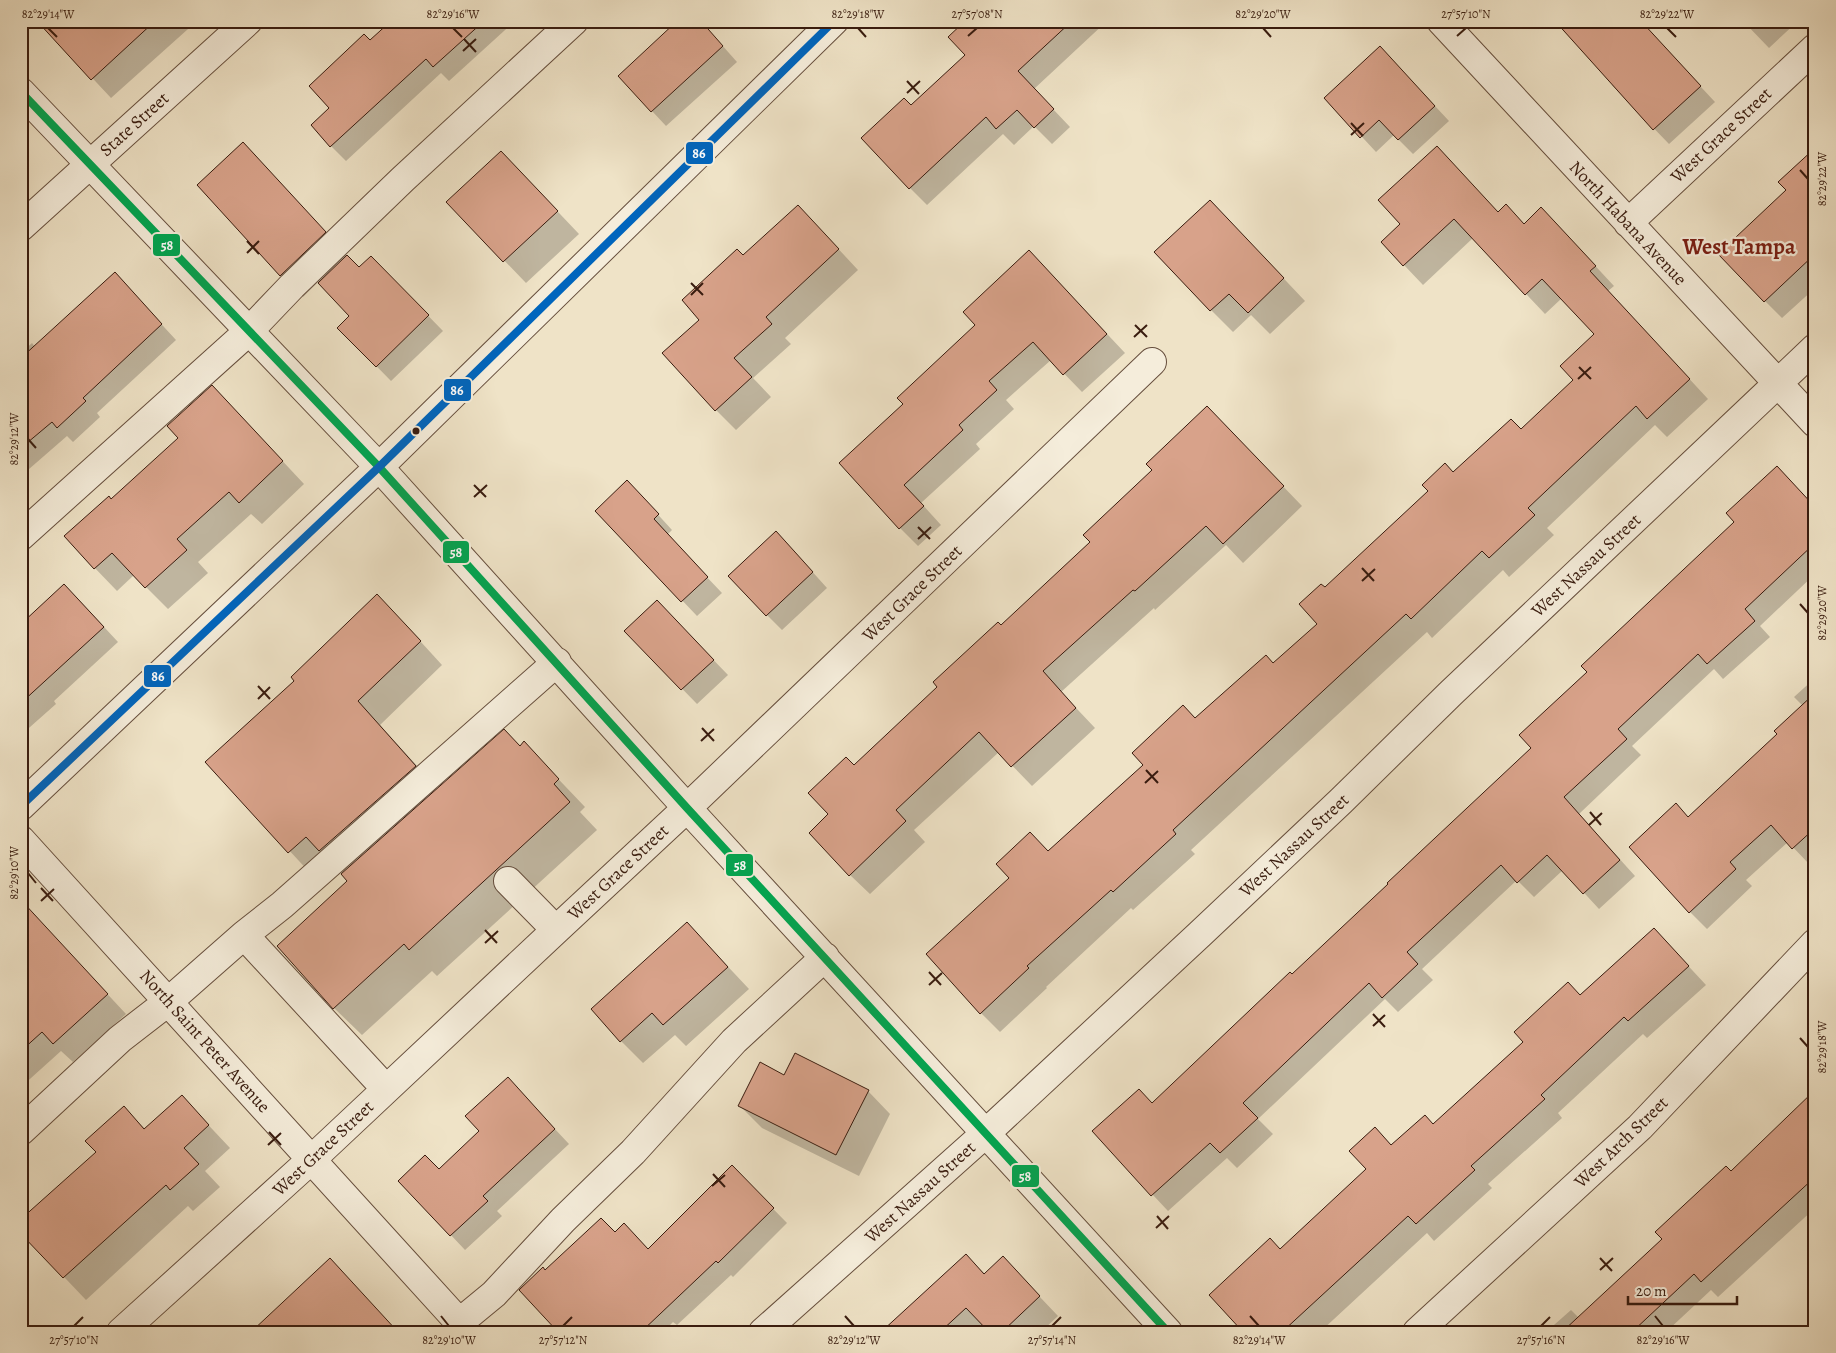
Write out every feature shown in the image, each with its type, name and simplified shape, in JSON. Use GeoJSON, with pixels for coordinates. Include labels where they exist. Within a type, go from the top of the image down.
{"type":"FeatureCollection","features":[{"type":"Feature","properties":{"kind":"street","name":"State Street"},"geometry":{"type":"LineString","coordinates":[[21,227],[248,21]]}},
{"type":"Feature","properties":{"kind":"street"},"geometry":{"type":"LineString","coordinates":[[21,536],[249,332],[292,286],[403,179],[574,21]]}},
{"type":"Feature","properties":{"kind":"street"},"geometry":{"type":"LineString","coordinates":[[21,806],[379,467],[834,21]]}},
{"type":"Feature","properties":{"kind":"street","name":"North Habana Avenue"},"geometry":{"type":"LineString","coordinates":[[1441,21],[1815,423]]}},
{"type":"Feature","properties":{"kind":"street","name":"West Grace Street"},"geometry":{"type":"LineString","coordinates":[[1628,223],[1815,48]]}},
{"type":"Feature","properties":{"kind":"street"},"geometry":{"type":"LineString","coordinates":[[21,92],[379,467],[687,808],[1168,1332]]}},
{"type":"Feature","properties":{"kind":"street","name":"West Nassau Street"},"geometry":{"type":"LineString","coordinates":[[764,1332],[986,1133],[1334,808],[1450,693],[1815,348]]}},
{"type":"Feature","properties":{"kind":"street","name":"West Grace Street"},"geometry":{"type":"LineString","coordinates":[[121,1332],[312,1160],[687,808],[1152,362]]}},
{"type":"Feature","properties":{"kind":"street"},"geometry":{"type":"LineString","coordinates":[[21,1131],[120,1039],[169,1001],[244,935],[290,899],[556,662]]}},
{"type":"Feature","properties":{"kind":"street","name":"North Saint Peter Avenue"},"geometry":{"type":"LineString","coordinates":[[21,840],[464,1327]]}},
{"type":"Feature","properties":{"kind":"street"},"geometry":{"type":"LineString","coordinates":[[508,881],[556,930]]}},
{"type":"Feature","properties":{"kind":"street"},"geometry":{"type":"LineString","coordinates":[[244,935],[386,1089]]}},
{"type":"Feature","properties":{"kind":"street","name":"West Arch Street"},"geometry":{"type":"LineString","coordinates":[[1417,1332],[1640,1127],[1815,943]]}},
{"type":"Feature","properties":{"kind":"street"},"geometry":{"type":"LineString","coordinates":[[464,1327],[563,1220],[633,1152],[734,1041],[825,957]]}},
{"type":"Feature","properties":{"kind":"building"},"geometry":{"type":"Polygon","coordinates":[[[37,21],[155,21],[91,80],[37,21]]]}},
{"type":"Feature","properties":{"kind":"building"},"geometry":{"type":"Polygon","coordinates":[[[391,21],[484,21],[433,67],[426,59],[330,147],[311,125],[329,108],[309,86],[364,34],[370,40],[391,21]]]}},
{"type":"Feature","properties":{"kind":"building"},"geometry":{"type":"Polygon","coordinates":[[[677,21],[701,21],[723,46],[651,112],[618,76],[677,21]]]}},
{"type":"Feature","properties":{"kind":"building"},"geometry":{"type":"Polygon","coordinates":[[[965,21],[1072,21],[1018,71],[1054,109],[1034,128],[1017,110],[996,129],[986,117],[909,189],[861,138],[904,98],[911,105],[965,55],[948,37],[965,21]]]}},
{"type":"Feature","properties":{"kind":"building"},"geometry":{"type":"Polygon","coordinates":[[[1555,21],[1641,21],[1701,86],[1653,130],[1555,21]]]}},
{"type":"Feature","properties":{"kind":"building"},"geometry":{"type":"Polygon","coordinates":[[[1380,46],[1435,106],[1398,140],[1379,120],[1360,138],[1324,98],[1380,46]]]}},
{"type":"Feature","properties":{"kind":"building"},"geometry":{"type":"Polygon","coordinates":[[[243,142],[326,232],[280,276],[197,185],[243,142]]]}},
{"type":"Feature","properties":{"kind":"building"},"geometry":{"type":"Polygon","coordinates":[[[1437,146],[1498,212],[1506,204],[1524,224],[1541,207],[1596,266],[1590,271],[1690,379],[1647,419],[1636,406],[1528,508],[1535,515],[1489,558],[1482,551],[1411,619],[1406,614],[1173,830],[1176,834],[1113,892],[1111,890],[1027,966],[1029,968],[980,1014],[926,954],[1009,878],[996,864],[1030,832],[1048,851],[1143,765],[1132,753],[1183,705],[1195,718],[1266,655],[1273,663],[1317,624],[1299,604],[1321,584],[1325,587],[1428,491],[1422,485],[1445,463],[1453,472],[1511,419],[1521,429],[1573,380],[1560,366],[1594,334],[1542,279],[1525,295],[1454,219],[1403,266],[1381,242],[1400,224],[1378,200],[1437,146]]]}},
{"type":"Feature","properties":{"kind":"building"},"geometry":{"type":"Polygon","coordinates":[[[1815,148],[1815,254],[1764,302],[1718,254],[1786,190],[1778,182],[1815,148]]]}},
{"type":"Feature","properties":{"kind":"building"},"geometry":{"type":"Polygon","coordinates":[[[501,151],[558,211],[503,262],[446,202],[501,151]]]}},
{"type":"Feature","properties":{"kind":"building"},"geometry":{"type":"Polygon","coordinates":[[[1210,200],[1284,278],[1248,313],[1229,294],[1210,311],[1154,252],[1210,200]]]}},
{"type":"Feature","properties":{"kind":"building"},"geometry":{"type":"Polygon","coordinates":[[[798,205],[839,249],[766,317],[772,324],[734,358],[752,377],[715,411],[662,353],[699,320],[682,300],[737,249],[743,255],[798,205]]]}},
{"type":"Feature","properties":{"kind":"building"},"geometry":{"type":"Polygon","coordinates":[[[1029,250],[1107,334],[1063,375],[1033,342],[989,381],[997,390],[959,425],[963,430],[904,485],[924,506],[899,529],[839,463],[903,404],[897,398],[975,325],[963,312],[1029,250]]]}},
{"type":"Feature","properties":{"kind":"building"},"geometry":{"type":"Polygon","coordinates":[[[347,255],[359,267],[371,256],[429,315],[376,367],[337,328],[349,316],[318,283],[347,255]]]}},
{"type":"Feature","properties":{"kind":"building"},"geometry":{"type":"Polygon","coordinates":[[[115,272],[162,324],[83,398],[86,401],[57,428],[52,422],[21,448],[21,358],[115,272]]]}},
{"type":"Feature","properties":{"kind":"building"},"geometry":{"type":"Polygon","coordinates":[[[212,385],[283,461],[239,503],[229,492],[177,539],[187,550],[145,588],[112,553],[94,569],[64,536],[109,496],[111,499],[178,438],[167,426],[212,385]]]}},
{"type":"Feature","properties":{"kind":"building"},"geometry":{"type":"Polygon","coordinates":[[[1207,406],[1284,486],[1223,544],[1206,526],[1043,671],[1076,708],[1011,767],[979,732],[896,810],[906,821],[849,876],[809,833],[828,814],[808,793],[846,757],[854,765],[937,687],[933,682],[998,622],[1001,625],[1090,542],[1083,535],[1152,470],[1146,464],[1207,406]]]}},
{"type":"Feature","properties":{"kind":"building"},"geometry":{"type":"Polygon","coordinates":[[[1777,466],[1815,507],[1815,543],[1745,609],[1755,621],[1707,664],[1698,654],[1618,729],[1627,739],[1564,797],[1620,860],[1583,894],[1547,855],[1517,883],[1501,865],[1407,952],[1418,964],[1382,998],[1369,983],[1243,1103],[1258,1118],[1220,1153],[1210,1143],[1151,1196],[1092,1131],[1139,1089],[1152,1103],[1290,972],[1292,974],[1531,748],[1519,735],[1587,672],[1581,666],[1734,522],[1726,513],[1777,466]]]}},
{"type":"Feature","properties":{"kind":"building"},"geometry":{"type":"Polygon","coordinates":[[[627,480],[659,514],[654,519],[708,577],[681,602],[595,511],[627,480]]]}},
{"type":"Feature","properties":{"kind":"building"},"geometry":{"type":"Polygon","coordinates":[[[776,531],[813,572],[766,616],[728,576],[776,531]]]}},
{"type":"Feature","properties":{"kind":"building"},"geometry":{"type":"Polygon","coordinates":[[[64,584],[104,627],[21,703],[21,624],[64,584]]]}},
{"type":"Feature","properties":{"kind":"building"},"geometry":{"type":"Polygon","coordinates":[[[377,594],[421,641],[358,701],[416,766],[319,851],[306,837],[288,853],[205,762],[294,681],[291,677],[377,594]]]}},
{"type":"Feature","properties":{"kind":"building"},"geometry":{"type":"Polygon","coordinates":[[[657,600],[714,660],[681,690],[624,631],[657,600]]]}},
{"type":"Feature","properties":{"kind":"building"},"geometry":{"type":"Polygon","coordinates":[[[1815,693],[1815,828],[1792,849],[1771,825],[1730,862],[1736,869],[1689,913],[1629,847],[1676,803],[1688,817],[1777,734],[1774,731],[1815,693]]]}},
{"type":"Feature","properties":{"kind":"building"},"geometry":{"type":"Polygon","coordinates":[[[504,729],[520,746],[524,741],[559,779],[554,784],[570,802],[409,950],[404,944],[333,1009],[277,946],[347,881],[341,874],[504,729]]]}},
{"type":"Feature","properties":{"kind":"building"},"geometry":{"type":"Polygon","coordinates":[[[21,900],[108,994],[53,1044],[42,1032],[21,1051],[21,900]]]}},
{"type":"Feature","properties":{"kind":"building"},"geometry":{"type":"Polygon","coordinates":[[[687,922],[728,967],[663,1025],[652,1013],[620,1042],[591,1009],[687,922]]]}},
{"type":"Feature","properties":{"kind":"building"},"geometry":{"type":"Polygon","coordinates":[[[1654,928],[1689,966],[1628,1021],[1624,1017],[1541,1095],[1545,1099],[1471,1166],[1475,1170],[1416,1224],[1408,1216],[1282,1332],[1243,1332],[1209,1295],[1270,1238],[1280,1249],[1366,1169],[1349,1151],[1375,1127],[1391,1145],[1425,1115],[1433,1124],[1523,1042],[1514,1032],[1568,982],[1580,995],[1654,928]]]}},
{"type":"Feature","properties":{"kind":"building"},"geometry":{"type":"Polygon","coordinates":[[[795,1053],[869,1090],[836,1155],[738,1106],[760,1062],[784,1075],[795,1053]]]}},
{"type":"Feature","properties":{"kind":"building"},"geometry":{"type":"Polygon","coordinates":[[[508,1077],[555,1129],[483,1196],[488,1201],[450,1236],[398,1181],[425,1155],[439,1169],[479,1131],[465,1116],[508,1077]]]}},
{"type":"Feature","properties":{"kind":"building"},"geometry":{"type":"Polygon","coordinates":[[[1815,1090],[1815,1177],[1701,1282],[1694,1274],[1632,1332],[1562,1332],[1662,1239],[1655,1232],[1726,1166],[1731,1171],[1815,1090]]]}},
{"type":"Feature","properties":{"kind":"building"},"geometry":{"type":"Polygon","coordinates":[[[182,1095],[209,1125],[184,1148],[199,1164],[170,1190],[166,1185],[63,1278],[21,1234],[21,1219],[96,1152],[85,1141],[124,1106],[144,1129],[182,1095]]]}},
{"type":"Feature","properties":{"kind":"building"},"geometry":{"type":"Polygon","coordinates":[[[732,1165],[774,1208],[718,1263],[716,1261],[641,1332],[558,1332],[519,1290],[543,1267],[545,1270],[601,1218],[615,1232],[624,1223],[648,1249],[732,1165]]]}},
{"type":"Feature","properties":{"kind":"building"},"geometry":{"type":"Polygon","coordinates":[[[966,1254],[984,1274],[1003,1256],[1040,1296],[1002,1332],[989,1332],[966,1308],[940,1332],[881,1332],[966,1254]]]}},
{"type":"Feature","properties":{"kind":"building"},"geometry":{"type":"Polygon","coordinates":[[[330,1258],[398,1332],[251,1332],[330,1258]]]}},
{"type":"Feature","properties":{"kind":"transit line","name":"86"},"geometry":{"type":"LineString","coordinates":[[21,806],[379,467],[834,21]]}},
{"type":"Feature","properties":{"kind":"transit line","name":"58"},"geometry":{"type":"LineString","coordinates":[[21,92],[379,467],[687,808],[1168,1332]]}},
{"type":"Feature","properties":{"kind":"district","name":"West Tampa"},"geometry":{"type":"Point","coordinates":[1739,247]}}]}
